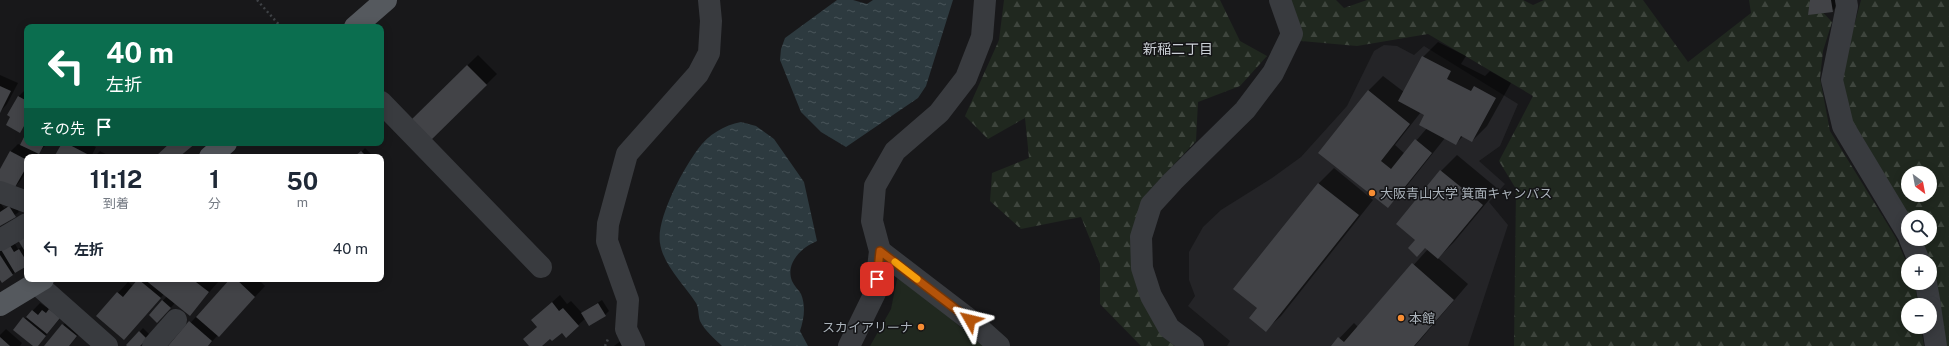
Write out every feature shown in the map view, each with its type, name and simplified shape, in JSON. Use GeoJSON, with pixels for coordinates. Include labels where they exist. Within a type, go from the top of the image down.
{"type":"FeatureCollection","features":[{"type":"Feature","properties":{"kind":"main road"},"geometry":{"type":"LineString","coordinates":[[359,24],[386,0]]}},
{"type":"Feature","properties":{"kind":"main road"},"geometry":{"type":"LineString","coordinates":[[213,154],[223,146]]}},
{"type":"Feature","properties":{"kind":"main road"},"geometry":{"type":"LineString","coordinates":[[0,305],[38,282]]}},
{"type":"Feature","properties":{"kind":"street"},"geometry":{"type":"LineString","coordinates":[[634,346],[626,330],[628,300],[607,241],[608,224],[627,154],[698,74],[709,53],[709,0]]}},
{"type":"Feature","properties":{"kind":"street"},"geometry":{"type":"LineString","coordinates":[[849,346],[875,293],[880,251],[872,221],[874,186],[895,151],[939,113],[966,78],[982,36],[984,0]]}},
{"type":"Feature","properties":{"kind":"street"},"geometry":{"type":"LineString","coordinates":[[1193,346],[1169,328],[1151,296],[1142,268],[1141,237],[1151,205],[1172,181],[1246,110],[1273,73],[1292,34],[1280,0]]}},
{"type":"Feature","properties":{"kind":"street"},"geometry":{"type":"LineString","coordinates":[[1846,0],[1847,6],[1832,80],[1843,126],[1901,222]]}},
{"type":"Feature","properties":{"kind":"street"},"geometry":{"type":"LineString","coordinates":[[384,105],[541,267]]}},
{"type":"Feature","properties":{"kind":"street"},"geometry":{"type":"LineString","coordinates":[[0,192],[24,201]]}},
{"type":"Feature","properties":{"kind":"street"},"geometry":{"type":"LineString","coordinates":[[0,240],[24,226]]}},
{"type":"Feature","properties":{"kind":"street"},"geometry":{"type":"LineString","coordinates":[[880,251],[970,320],[986,341]]}},
{"type":"Feature","properties":{"kind":"street"},"geometry":{"type":"LineString","coordinates":[[41,282],[107,346]]}},
{"type":"Feature","properties":{"kind":"street"},"geometry":{"type":"LineString","coordinates":[[153,346],[176,320]]}},
{"type":"Feature","properties":{"kind":"street"},"geometry":{"type":"LineString","coordinates":[[1934,334],[1936,346]]}},
{"type":"Feature","properties":{"kind":"path"},"geometry":{"type":"LineString","coordinates":[[258,0],[278,24]]}},
{"type":"Feature","properties":{"kind":"shaded area","name":"大阪青山大学 箕面キャンパス"},"geometry":{"type":"Polygon","coordinates":[[[1384,45],[1397,46],[1414,55],[1424,46],[1518,104],[1500,146],[1479,161],[1505,184],[1489,202],[1508,225],[1468,346],[1227,346],[1230,341],[1188,306],[1195,296],[1189,280],[1189,252],[1203,227],[1221,210],[1272,178],[1301,157],[1347,106],[1374,51],[1384,45]]]}},
{"type":"Feature","properties":{"kind":"green space"},"geometry":{"type":"Polygon","coordinates":[[[1004,0],[1220,0],[1240,41],[1267,56],[1240,86],[1198,102],[1196,141],[1147,193],[1133,247],[1163,337],[1175,346],[1141,346],[1100,304],[1100,264],[1081,217],[1021,229],[990,201],[992,173],[1029,158],[1025,118],[988,139],[965,116],[999,40],[1004,0]]]}},
{"type":"Feature","properties":{"kind":"green space"},"geometry":{"type":"Polygon","coordinates":[[[1286,0],[1336,0],[1344,8],[1367,0],[1523,0],[1533,5],[1544,0],[1643,0],[1688,62],[1751,13],[1749,0],[1811,0],[1832,22],[1823,51],[1820,78],[1830,131],[1896,238],[1903,254],[1901,254],[1901,290],[1916,290],[1917,298],[1901,298],[1901,334],[1922,334],[1924,346],[1514,346],[1516,189],[1499,161],[1533,96],[1428,34],[1357,46],[1301,41],[1286,0]]]}},
{"type":"Feature","properties":{"kind":"green space"},"geometry":{"type":"Polygon","coordinates":[[[1861,0],[1949,0],[1949,346],[1945,346],[1935,290],[1937,290],[1937,254],[1924,254],[1921,246],[1937,246],[1937,210],[1904,210],[1849,123],[1840,78],[1861,0]]]}},
{"type":"Feature","properties":{"kind":"green space","name":"スカイアリーナ"},"geometry":{"type":"Polygon","coordinates":[[[898,274],[983,346],[870,346],[891,309],[898,274]]]}},
{"type":"Feature","properties":{"kind":"water"},"geometry":{"type":"Polygon","coordinates":[[[837,0],[853,0],[867,4],[873,0],[953,0],[926,86],[918,98],[846,147],[821,132],[801,112],[780,60],[781,49],[785,38],[837,0]]]}},
{"type":"Feature","properties":{"kind":"water"},"geometry":{"type":"Polygon","coordinates":[[[741,122],[756,126],[774,139],[804,182],[817,241],[806,247],[796,256],[790,274],[792,281],[800,292],[804,303],[803,322],[800,331],[808,346],[722,346],[704,328],[699,319],[698,307],[696,303],[670,267],[662,251],[660,233],[662,221],[672,194],[685,169],[698,149],[707,139],[723,128],[741,122]]]}},
{"type":"Feature","properties":{"kind":"building"},"geometry":{"type":"Polygon","coordinates":[[[1810,0],[1831,0],[1833,12],[1808,15],[1810,0]]]}},
{"type":"Feature","properties":{"kind":"building"},"geometry":{"type":"Polygon","coordinates":[[[1422,56],[1451,71],[1447,79],[1471,91],[1474,86],[1496,98],[1472,142],[1461,136],[1456,145],[1419,125],[1424,115],[1398,101],[1422,56]]]}},
{"type":"Feature","properties":{"kind":"building"},"geometry":{"type":"Polygon","coordinates":[[[467,65],[487,85],[428,143],[408,123],[467,65]]]}},
{"type":"Feature","properties":{"kind":"building"},"geometry":{"type":"Polygon","coordinates":[[[0,86],[11,91],[0,113],[0,86]]]}},
{"type":"Feature","properties":{"kind":"building"},"geometry":{"type":"Polygon","coordinates":[[[1368,90],[1410,124],[1381,161],[1391,169],[1415,139],[1432,153],[1388,208],[1318,153],[1368,90]]]}},
{"type":"Feature","properties":{"kind":"building"},"geometry":{"type":"Polygon","coordinates":[[[18,96],[24,99],[24,126],[20,133],[6,125],[10,117],[7,115],[18,96]]]}},
{"type":"Feature","properties":{"kind":"building"},"geometry":{"type":"Polygon","coordinates":[[[24,137],[24,146],[43,146],[39,154],[20,145],[24,137]]]}},
{"type":"Feature","properties":{"kind":"building"},"geometry":{"type":"Polygon","coordinates":[[[60,146],[72,146],[87,154],[56,154],[60,146]]]}},
{"type":"Feature","properties":{"kind":"building"},"geometry":{"type":"Polygon","coordinates":[[[167,146],[192,146],[183,154],[158,154],[167,146]]]}},
{"type":"Feature","properties":{"kind":"building"},"geometry":{"type":"Polygon","coordinates":[[[10,151],[24,158],[24,171],[14,189],[0,182],[0,169],[10,151]]]}},
{"type":"Feature","properties":{"kind":"building"},"geometry":{"type":"Polygon","coordinates":[[[1440,170],[1483,205],[1438,259],[1425,248],[1417,257],[1408,248],[1415,240],[1396,224],[1440,170]]]}},
{"type":"Feature","properties":{"kind":"building"},"geometry":{"type":"Polygon","coordinates":[[[1318,183],[1359,215],[1266,332],[1249,318],[1257,308],[1233,289],[1318,183]]]}},
{"type":"Feature","properties":{"kind":"building"},"geometry":{"type":"Polygon","coordinates":[[[9,206],[16,217],[0,226],[0,212],[9,206]]]}},
{"type":"Feature","properties":{"kind":"building"},"geometry":{"type":"Polygon","coordinates":[[[24,237],[24,250],[18,240],[24,237]]]}},
{"type":"Feature","properties":{"kind":"building"},"geometry":{"type":"Polygon","coordinates":[[[8,242],[14,252],[19,249],[24,257],[24,268],[15,273],[0,248],[8,242]]]}},
{"type":"Feature","properties":{"kind":"building"},"geometry":{"type":"Polygon","coordinates":[[[0,255],[13,275],[2,283],[0,280],[0,255]]]}},
{"type":"Feature","properties":{"kind":"building","name":"本館"},"geometry":{"type":"Polygon","coordinates":[[[1412,263],[1454,300],[1414,346],[1331,346],[1338,337],[1344,342],[1412,263]]]}},
{"type":"Feature","properties":{"kind":"building"},"geometry":{"type":"Polygon","coordinates":[[[136,282],[142,282],[161,298],[124,340],[96,316],[117,292],[123,297],[136,282]]]}},
{"type":"Feature","properties":{"kind":"building"},"geometry":{"type":"Polygon","coordinates":[[[148,282],[196,282],[209,292],[190,316],[148,282]]]}},
{"type":"Feature","properties":{"kind":"building"},"geometry":{"type":"Polygon","coordinates":[[[227,282],[239,282],[255,297],[219,337],[196,317],[227,282]]]}},
{"type":"Feature","properties":{"kind":"building"},"geometry":{"type":"Polygon","coordinates":[[[162,300],[171,308],[157,323],[149,315],[162,300]]]}},
{"type":"Feature","properties":{"kind":"building"},"geometry":{"type":"Polygon","coordinates":[[[552,302],[559,311],[563,308],[579,326],[566,338],[562,333],[552,341],[550,339],[542,346],[529,346],[523,339],[537,327],[531,320],[552,302]]]}},
{"type":"Feature","properties":{"kind":"building"},"geometry":{"type":"Polygon","coordinates":[[[598,303],[606,316],[589,326],[581,313],[598,303]]]}},
{"type":"Feature","properties":{"kind":"building"},"geometry":{"type":"Polygon","coordinates":[[[49,309],[60,318],[47,334],[26,317],[32,310],[38,315],[42,310],[46,313],[49,309]]]}},
{"type":"Feature","properties":{"kind":"building"},"geometry":{"type":"Polygon","coordinates":[[[23,317],[46,336],[38,346],[33,346],[13,330],[23,317]]]}},
{"type":"Feature","properties":{"kind":"building"},"geometry":{"type":"Polygon","coordinates":[[[189,321],[212,341],[208,346],[168,346],[189,321]]]}},
{"type":"Feature","properties":{"kind":"building"},"geometry":{"type":"Polygon","coordinates":[[[62,324],[77,336],[69,346],[44,346],[62,324]]]}},
{"type":"Feature","properties":{"kind":"building"},"geometry":{"type":"Polygon","coordinates":[[[139,331],[147,339],[140,346],[127,346],[126,345],[139,331]]]}},
{"type":"Feature","properties":{"kind":"building"},"geometry":{"type":"Polygon","coordinates":[[[0,337],[10,346],[0,346],[0,337]]]}},
{"type":"Feature","properties":{"kind":"slow traffic"},"geometry":{"type":"LineString","coordinates":[[895,262],[917,279]]}},
{"type":"Feature","properties":{"kind":"place","name":"大阪青山大学 箕面キャンパス"},"geometry":{"type":"Point","coordinates":[1372,193]}},
{"type":"Feature","properties":{"kind":"place","name":"本館"},"geometry":{"type":"Point","coordinates":[1401,318]}},
{"type":"Feature","properties":{"kind":"place","name":"スカイアリーナ"},"geometry":{"type":"Point","coordinates":[921,327]}},
{"type":"Feature","properties":{"kind":"district","name":"新稲二丁目"},"geometry":{"type":"Point","coordinates":[1178,49]}},
{"type":"Feature","properties":{"kind":"route"},"geometry":{"type":"LineString","coordinates":[[877,279],[880,251],[970,320]]}}]}
